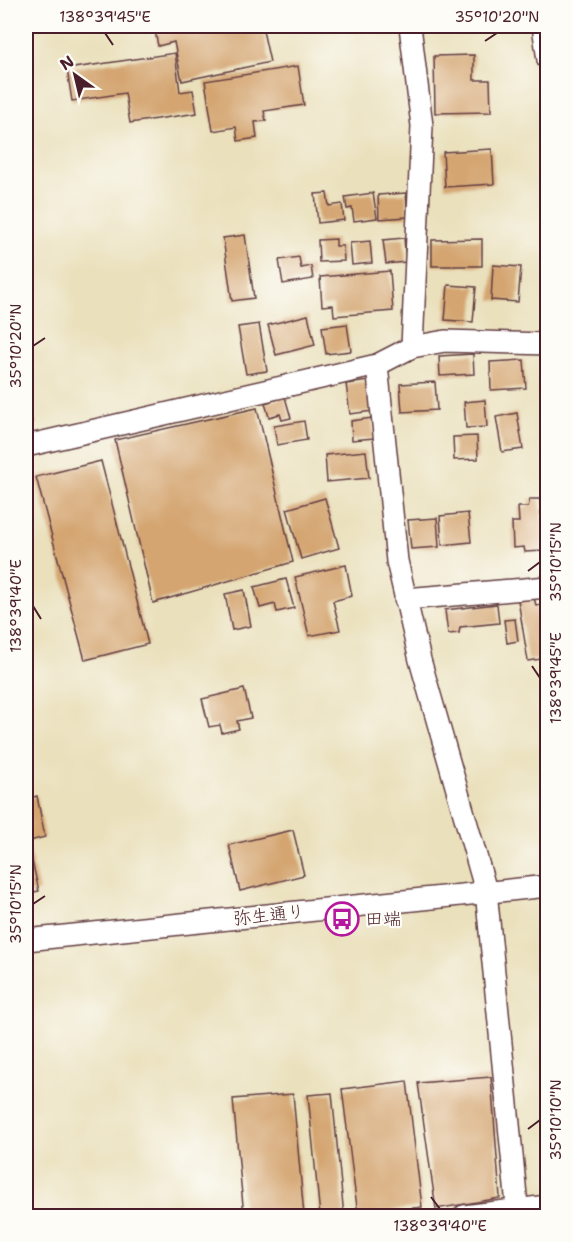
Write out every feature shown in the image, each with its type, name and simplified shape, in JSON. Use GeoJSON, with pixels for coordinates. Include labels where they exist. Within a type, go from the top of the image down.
{"type":"FeatureCollection","features":[{"type":"Feature","properties":{"kind":"street"},"geometry":{"type":"LineString","coordinates":[[410,26],[422,126],[412,347]]}},
{"type":"Feature","properties":{"kind":"street"},"geometry":{"type":"LineString","coordinates":[[543,26],[548,60]]}},
{"type":"Feature","properties":{"kind":"street"},"geometry":{"type":"LineString","coordinates":[[26,446],[377,366],[412,347],[445,341],[548,344]]}},
{"type":"Feature","properties":{"kind":"street"},"geometry":{"type":"LineString","coordinates":[[377,366],[394,543],[405,599],[420,660],[486,891],[517,1213]]}},
{"type":"Feature","properties":{"kind":"street"},"geometry":{"type":"LineString","coordinates":[[405,599],[548,587]]}},
{"type":"Feature","properties":{"kind":"street","name":"弥生通り"},"geometry":{"type":"LineString","coordinates":[[26,940],[548,885]]}},
{"type":"Feature","properties":{"kind":"street"},"geometry":{"type":"LineString","coordinates":[[464,1216],[517,1213],[548,1206]]}},
{"type":"Feature","properties":{"kind":"building"},"geometry":{"type":"Polygon","coordinates":[[[154,26],[262,26],[270,62],[182,81],[174,42],[158,46],[154,26]]]}},
{"type":"Feature","properties":{"kind":"building"},"geometry":{"type":"Polygon","coordinates":[[[175,53],[180,92],[193,90],[197,113],[130,123],[125,93],[72,101],[67,69],[175,53]]]}},
{"type":"Feature","properties":{"kind":"building"},"geometry":{"type":"Polygon","coordinates":[[[474,55],[474,80],[490,80],[491,112],[435,113],[434,56],[474,55]]]}},
{"type":"Feature","properties":{"kind":"building"},"geometry":{"type":"Polygon","coordinates":[[[298,66],[304,105],[264,111],[266,121],[255,122],[257,138],[238,141],[236,127],[213,131],[205,81],[298,66]]]}},
{"type":"Feature","properties":{"kind":"building"},"geometry":{"type":"Polygon","coordinates":[[[492,149],[494,184],[445,187],[443,152],[492,149]]]}},
{"type":"Feature","properties":{"kind":"building"},"geometry":{"type":"Polygon","coordinates":[[[327,193],[329,206],[342,204],[344,220],[318,223],[315,194],[327,193]]]}},
{"type":"Feature","properties":{"kind":"building"},"geometry":{"type":"Polygon","coordinates":[[[373,193],[377,218],[354,221],[352,208],[347,209],[345,197],[373,193]]]}},
{"type":"Feature","properties":{"kind":"building"},"geometry":{"type":"Polygon","coordinates":[[[406,193],[408,217],[379,219],[378,195],[406,193]]]}},
{"type":"Feature","properties":{"kind":"building"},"geometry":{"type":"Polygon","coordinates":[[[245,235],[254,298],[232,301],[223,238],[245,235]]]}},
{"type":"Feature","properties":{"kind":"building"},"geometry":{"type":"Polygon","coordinates":[[[404,238],[406,262],[386,264],[383,240],[404,238]]]}},
{"type":"Feature","properties":{"kind":"building"},"geometry":{"type":"Polygon","coordinates":[[[336,239],[336,246],[343,246],[344,261],[319,262],[318,240],[336,239]]]}},
{"type":"Feature","properties":{"kind":"building"},"geometry":{"type":"Polygon","coordinates":[[[482,239],[482,266],[432,266],[432,240],[482,239]]]}},
{"type":"Feature","properties":{"kind":"building"},"geometry":{"type":"Polygon","coordinates":[[[370,241],[372,263],[352,265],[350,243],[370,241]]]}},
{"type":"Feature","properties":{"kind":"building"},"geometry":{"type":"Polygon","coordinates":[[[299,257],[301,268],[311,266],[313,279],[283,284],[279,260],[299,257]]]}},
{"type":"Feature","properties":{"kind":"building"},"geometry":{"type":"Polygon","coordinates":[[[493,265],[521,267],[518,302],[491,300],[493,265]]]}},
{"type":"Feature","properties":{"kind":"building"},"geometry":{"type":"Polygon","coordinates":[[[390,271],[393,311],[334,316],[333,305],[322,306],[320,277],[390,271]]]}},
{"type":"Feature","properties":{"kind":"building"},"geometry":{"type":"Polygon","coordinates":[[[448,285],[476,287],[473,322],[445,320],[448,285]]]}},
{"type":"Feature","properties":{"kind":"building"},"geometry":{"type":"Polygon","coordinates":[[[308,315],[315,345],[276,355],[268,325],[308,315]]]}},
{"type":"Feature","properties":{"kind":"building"},"geometry":{"type":"Polygon","coordinates":[[[259,324],[267,371],[246,374],[238,327],[259,324]]]}},
{"type":"Feature","properties":{"kind":"building"},"geometry":{"type":"Polygon","coordinates":[[[347,324],[351,351],[326,354],[322,327],[347,324]]]}},
{"type":"Feature","properties":{"kind":"building"},"geometry":{"type":"Polygon","coordinates":[[[473,354],[474,374],[440,376],[439,356],[473,354]]]}},
{"type":"Feature","properties":{"kind":"building"},"geometry":{"type":"Polygon","coordinates":[[[524,360],[526,388],[491,390],[490,362],[524,360]]]}},
{"type":"Feature","properties":{"kind":"building"},"geometry":{"type":"Polygon","coordinates":[[[370,381],[373,411],[350,414],[346,384],[370,381]]]}},
{"type":"Feature","properties":{"kind":"building"},"geometry":{"type":"Polygon","coordinates":[[[435,382],[437,410],[402,412],[400,384],[435,382]]]}},
{"type":"Feature","properties":{"kind":"building"},"geometry":{"type":"Polygon","coordinates":[[[26,390],[32,422],[26,423],[26,390]]]}},
{"type":"Feature","properties":{"kind":"building"},"geometry":{"type":"Polygon","coordinates":[[[285,397],[291,418],[282,420],[280,414],[269,417],[265,403],[285,397]]]}},
{"type":"Feature","properties":{"kind":"building"},"geometry":{"type":"Polygon","coordinates":[[[485,400],[487,427],[466,428],[464,402],[485,400]]]}},
{"type":"Feature","properties":{"kind":"building"},"geometry":{"type":"Polygon","coordinates":[[[257,408],[293,562],[153,603],[115,440],[257,408]]]}},
{"type":"Feature","properties":{"kind":"building"},"geometry":{"type":"Polygon","coordinates":[[[517,413],[523,449],[502,452],[496,417],[517,413]]]}},
{"type":"Feature","properties":{"kind":"building"},"geometry":{"type":"Polygon","coordinates":[[[372,418],[374,438],[352,440],[351,421],[372,418]]]}},
{"type":"Feature","properties":{"kind":"building"},"geometry":{"type":"Polygon","coordinates":[[[304,421],[307,440],[277,445],[274,426],[304,421]]]}},
{"type":"Feature","properties":{"kind":"building"},"geometry":{"type":"Polygon","coordinates":[[[477,436],[478,459],[454,460],[453,437],[477,436]]]}},
{"type":"Feature","properties":{"kind":"building"},"geometry":{"type":"Polygon","coordinates":[[[366,451],[369,478],[327,482],[325,455],[366,451]]]}},
{"type":"Feature","properties":{"kind":"building"},"geometry":{"type":"Polygon","coordinates":[[[101,461],[148,644],[85,660],[36,477],[101,461]]]}},
{"type":"Feature","properties":{"kind":"building"},"geometry":{"type":"Polygon","coordinates":[[[325,498],[339,548],[301,559],[287,509],[325,498]]]}},
{"type":"Feature","properties":{"kind":"building"},"geometry":{"type":"Polygon","coordinates":[[[530,499],[540,499],[544,551],[525,552],[524,547],[513,548],[512,522],[519,522],[518,507],[528,507],[530,499]]]}},
{"type":"Feature","properties":{"kind":"building"},"geometry":{"type":"Polygon","coordinates":[[[468,513],[471,542],[442,545],[440,516],[468,513]]]}},
{"type":"Feature","properties":{"kind":"building"},"geometry":{"type":"Polygon","coordinates":[[[437,518],[439,547],[411,549],[408,520],[437,518]]]}},
{"type":"Feature","properties":{"kind":"building"},"geometry":{"type":"Polygon","coordinates":[[[346,565],[352,596],[333,601],[340,630],[309,636],[295,577],[346,565]]]}},
{"type":"Feature","properties":{"kind":"building"},"geometry":{"type":"Polygon","coordinates":[[[286,579],[294,608],[277,612],[275,604],[260,608],[254,587],[286,579]]]}},
{"type":"Feature","properties":{"kind":"building"},"geometry":{"type":"Polygon","coordinates":[[[244,590],[251,626],[232,630],[225,594],[244,590]]]}},
{"type":"Feature","properties":{"kind":"building"},"geometry":{"type":"Polygon","coordinates":[[[534,597],[536,606],[548,604],[548,658],[528,661],[518,600],[534,597]]]}},
{"type":"Feature","properties":{"kind":"building"},"geometry":{"type":"Polygon","coordinates":[[[497,604],[499,623],[460,627],[459,633],[448,634],[445,610],[497,604]]]}},
{"type":"Feature","properties":{"kind":"building"},"geometry":{"type":"Polygon","coordinates":[[[515,619],[518,641],[507,643],[504,620],[515,619]]]}},
{"type":"Feature","properties":{"kind":"building"},"geometry":{"type":"Polygon","coordinates":[[[244,689],[251,718],[237,721],[239,729],[222,733],[220,725],[209,727],[202,699],[244,689]]]}},
{"type":"Feature","properties":{"kind":"building"},"geometry":{"type":"Polygon","coordinates":[[[37,796],[45,837],[26,842],[26,799],[37,796]]]}},
{"type":"Feature","properties":{"kind":"building"},"geometry":{"type":"Polygon","coordinates":[[[293,830],[304,875],[240,891],[229,845],[293,830]]]}},
{"type":"Feature","properties":{"kind":"building"},"geometry":{"type":"Polygon","coordinates":[[[29,848],[39,891],[26,894],[26,849],[29,848]]]}},
{"type":"Feature","properties":{"kind":"building"},"geometry":{"type":"Polygon","coordinates":[[[491,1077],[500,1198],[436,1209],[418,1083],[491,1077]]]}},
{"type":"Feature","properties":{"kind":"building"},"geometry":{"type":"Polygon","coordinates":[[[407,1081],[422,1207],[358,1215],[342,1089],[407,1081]]]}},
{"type":"Feature","properties":{"kind":"building"},"geometry":{"type":"Polygon","coordinates":[[[332,1093],[344,1216],[320,1216],[308,1095],[332,1093]]]}},
{"type":"Feature","properties":{"kind":"building"},"geometry":{"type":"Polygon","coordinates":[[[293,1094],[304,1215],[244,1216],[233,1099],[293,1094]]]}},
{"type":"Feature","properties":{"kind":"place","name":"田端"},"geometry":{"type":"Point","coordinates":[342,919]}}]}
